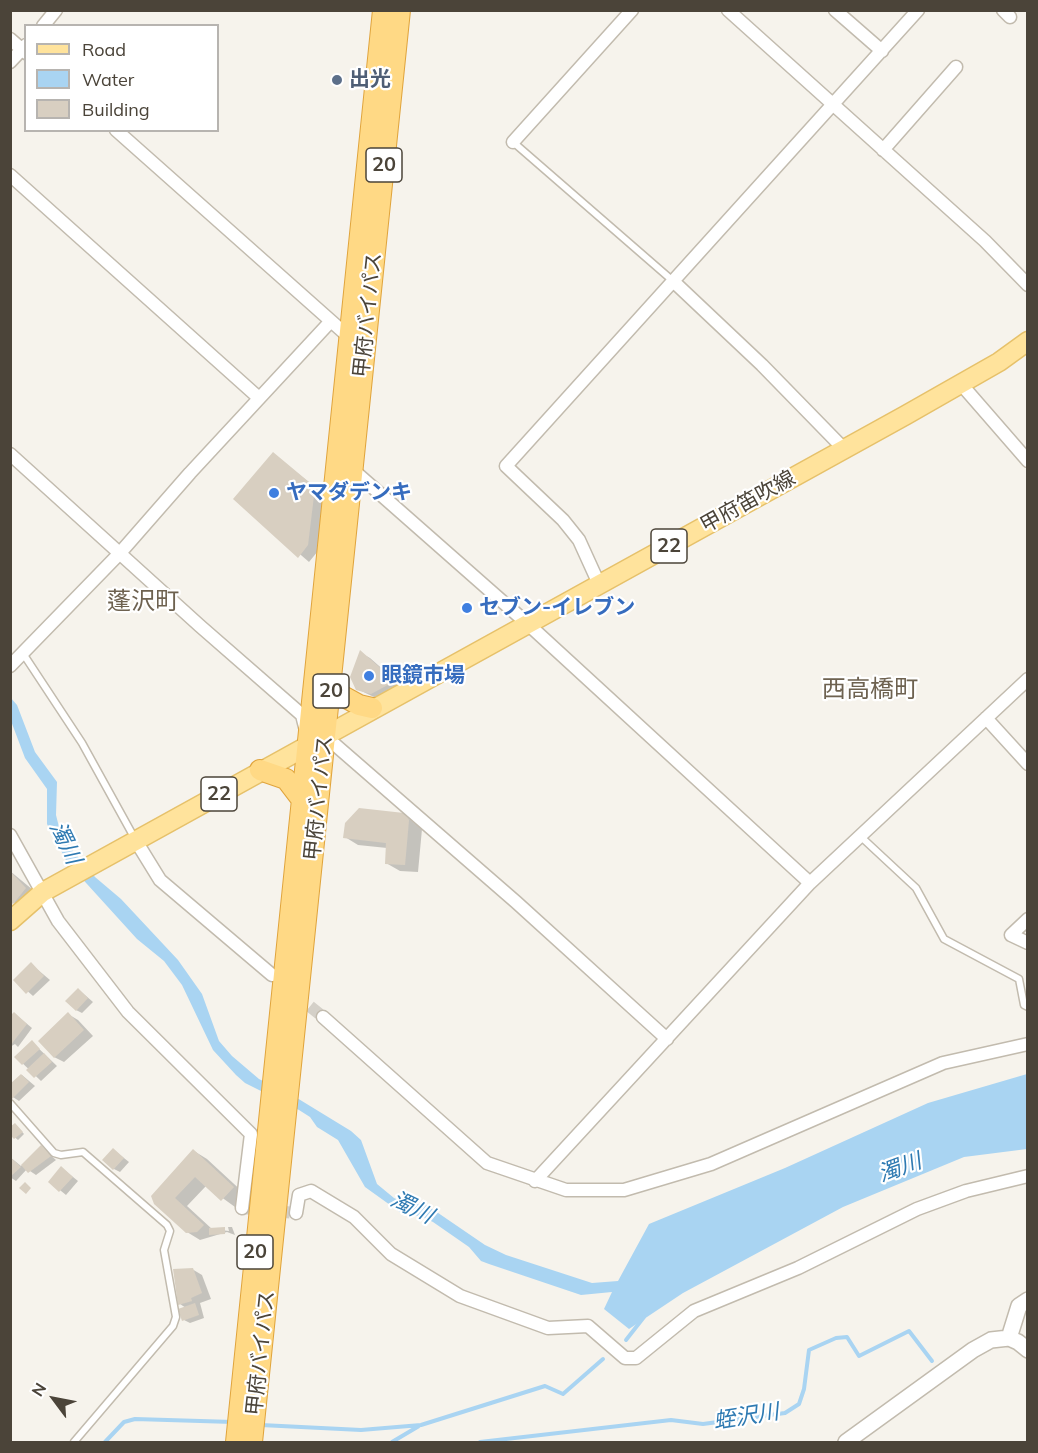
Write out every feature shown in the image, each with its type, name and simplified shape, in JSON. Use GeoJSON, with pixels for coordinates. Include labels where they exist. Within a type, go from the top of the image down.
{"type":"FeatureCollection","features":[{"type":"Feature","properties":{"kind":"highway","name":"甲府バイパス"},"geometry":{"type":"LineString","coordinates":[[252,1361],[282,1159],[325,736],[333,680],[353,470],[355,337],[352,304],[383,10]]}},
{"type":"Feature","properties":{"kind":"highway","name":"甲府バイパス"},"geometry":{"type":"LineString","coordinates":[[244,1439],[252,1361],[267,1143],[307,745],[355,337],[368,320],[400,10]]}},
{"type":"Feature","properties":{"kind":"highway"},"geometry":{"type":"LineString","coordinates":[[333,680],[339,694],[359,705],[372,708]]}},
{"type":"Feature","properties":{"kind":"highway"},"geometry":{"type":"LineString","coordinates":[[260,770],[286,779],[302,800]]}},
{"type":"Feature","properties":{"kind":"main road","name":"甲府笛吹線"},"geometry":{"type":"LineString","coordinates":[[307,745],[529,625],[961,384],[999,362],[1028,341]]}},
{"type":"Feature","properties":{"kind":"main road","name":"22"},"geometry":{"type":"LineString","coordinates":[[10,921],[45,890],[307,745]]}},
{"type":"Feature","properties":{"kind":"street"},"geometry":{"type":"LineString","coordinates":[[45,24],[56,10]]}},
{"type":"Feature","properties":{"kind":"street"},"geometry":{"type":"LineString","coordinates":[[513,142],[632,10]]}},
{"type":"Feature","properties":{"kind":"street"},"geometry":{"type":"LineString","coordinates":[[728,10],[985,241],[1028,285]]}},
{"type":"Feature","properties":{"kind":"street"},"geometry":{"type":"LineString","coordinates":[[835,10],[882,51]]}},
{"type":"Feature","properties":{"kind":"street"},"geometry":{"type":"LineString","coordinates":[[599,584],[579,540],[563,520],[506,466],[918,10]]}},
{"type":"Feature","properties":{"kind":"street"},"geometry":{"type":"LineString","coordinates":[[10,39],[24,49],[10,62]]}},
{"type":"Feature","properties":{"kind":"street"},"geometry":{"type":"LineString","coordinates":[[884,150],[956,67]]}},
{"type":"Feature","properties":{"kind":"street"},"geometry":{"type":"LineString","coordinates":[[118,132],[330,322],[355,337]]}},
{"type":"Feature","properties":{"kind":"street"},"geometry":{"type":"LineString","coordinates":[[10,175],[259,398]]}},
{"type":"Feature","properties":{"kind":"street"},"geometry":{"type":"LineString","coordinates":[[673,281],[762,365],[844,449]]}},
{"type":"Feature","properties":{"kind":"street"},"geometry":{"type":"LineString","coordinates":[[17,660],[120,553],[330,322]]}},
{"type":"Feature","properties":{"kind":"street"},"geometry":{"type":"LineString","coordinates":[[961,384],[1028,461]]}},
{"type":"Feature","properties":{"kind":"street"},"geometry":{"type":"LineString","coordinates":[[10,454],[302,715],[307,745]]}},
{"type":"Feature","properties":{"kind":"street"},"geometry":{"type":"LineString","coordinates":[[353,470],[529,625],[810,883]]}},
{"type":"Feature","properties":{"kind":"street"},"geometry":{"type":"LineString","coordinates":[[535,1181],[810,883],[859,834],[1028,679]]}},
{"type":"Feature","properties":{"kind":"street"},"geometry":{"type":"LineString","coordinates":[[986,718],[1028,764]]}},
{"type":"Feature","properties":{"kind":"street"},"geometry":{"type":"LineString","coordinates":[[325,736],[516,902],[667,1039]]}},
{"type":"Feature","properties":{"kind":"street"},"geometry":{"type":"LineString","coordinates":[[10,835],[45,890],[58,921],[128,1012],[251,1134],[242,1208]]}},
{"type":"Feature","properties":{"kind":"street"},"geometry":{"type":"LineString","coordinates":[[133,842],[160,880],[272,975]]}},
{"type":"Feature","properties":{"kind":"street"},"geometry":{"type":"LineString","coordinates":[[1028,919],[1011,935],[1028,943]]}},
{"type":"Feature","properties":{"kind":"street"},"geometry":{"type":"LineString","coordinates":[[323,1017],[487,1163],[566,1190],[624,1190],[711,1164],[943,1064],[1028,1044]]}},
{"type":"Feature","properties":{"kind":"street"},"geometry":{"type":"LineString","coordinates":[[296,1213],[299,1195],[311,1191],[354,1217],[391,1254],[460,1296],[504,1314],[548,1328],[588,1326],[625,1358],[636,1358],[694,1311],[798,1268],[917,1209],[966,1191],[1028,1176]]}},
{"type":"Feature","properties":{"kind":"street"},"geometry":{"type":"LineString","coordinates":[[1009,1338],[1025,1307]]}},
{"type":"Feature","properties":{"kind":"street"},"geometry":{"type":"LineString","coordinates":[[846,1443],[973,1350],[991,1341],[1009,1338],[1028,1350]]}},
{"type":"Feature","properties":{"kind":"lane"},"geometry":{"type":"LineString","coordinates":[[513,142],[673,281]]}},
{"type":"Feature","properties":{"kind":"lane"},"geometry":{"type":"LineString","coordinates":[[17,660],[82,743],[133,842]]}},
{"type":"Feature","properties":{"kind":"lane"},"geometry":{"type":"LineString","coordinates":[[859,834],[916,888],[944,939],[1019,979],[1024,1005],[1028,1007]]}},
{"type":"Feature","properties":{"kind":"lane"},"geometry":{"type":"LineString","coordinates":[[10,1103],[54,1153],[61,1155],[83,1152],[167,1225],[170,1231],[164,1250],[176,1317],[173,1326],[74,1443]]}},
{"type":"Feature","properties":{"kind":"water","name":"濁川"},"geometry":{"type":"Polygon","coordinates":[[[10,697],[17,705],[35,752],[57,782],[56,815],[59,827],[74,852],[95,877],[121,899],[178,960],[202,994],[219,1041],[232,1056],[259,1079],[297,1098],[351,1131],[361,1140],[377,1184],[394,1198],[407,1204],[425,1204],[485,1245],[506,1255],[592,1283],[618,1281],[649,1224],[785,1168],[928,1103],[1027,1074],[1027,1149],[964,1157],[843,1207],[683,1293],[629,1329],[604,1309],[612,1292],[581,1295],[489,1264],[481,1261],[469,1247],[433,1222],[420,1216],[404,1215],[365,1187],[338,1140],[317,1127],[310,1117],[245,1083],[236,1075],[213,1050],[182,985],[164,961],[137,939],[67,862],[47,824],[47,789],[25,758],[11,721],[10,697]]]}},
{"type":"Feature","properties":{"kind":"building"},"geometry":{"type":"Polygon","coordinates":[[[273,452],[315,487],[308,545],[298,558],[233,499],[273,452]]]}},
{"type":"Feature","properties":{"kind":"building"},"geometry":{"type":"Polygon","coordinates":[[[360,650],[395,681],[371,694],[356,690],[350,677],[360,650]]]}},
{"type":"Feature","properties":{"kind":"building"},"geometry":{"type":"Polygon","coordinates":[[[359,808],[404,813],[409,820],[405,865],[385,864],[386,843],[343,838],[345,823],[359,808]]]}},
{"type":"Feature","properties":{"kind":"building"},"geometry":{"type":"Polygon","coordinates":[[[10,871],[26,888],[13,904],[10,902],[10,871]]]}},
{"type":"Feature","properties":{"kind":"building"},"geometry":{"type":"Polygon","coordinates":[[[31,962],[44,976],[26,994],[13,980],[31,962]]]}},
{"type":"Feature","properties":{"kind":"building"},"geometry":{"type":"Polygon","coordinates":[[[78,988],[88,998],[76,1011],[65,1001],[78,988]]]}},
{"type":"Feature","properties":{"kind":"building"},"geometry":{"type":"Polygon","coordinates":[[[14,1012],[27,1024],[10,1046],[10,1016],[14,1012]]]}},
{"type":"Feature","properties":{"kind":"building"},"geometry":{"type":"Polygon","coordinates":[[[68,1012],[84,1030],[54,1058],[38,1041],[68,1012]]]}},
{"type":"Feature","properties":{"kind":"building"},"geometry":{"type":"Polygon","coordinates":[[[32,1040],[40,1049],[22,1065],[14,1057],[32,1040]]]}},
{"type":"Feature","properties":{"kind":"building"},"geometry":{"type":"Polygon","coordinates":[[[44,1053],[52,1062],[34,1078],[26,1070],[44,1053]]]}},
{"type":"Feature","properties":{"kind":"building"},"geometry":{"type":"Polygon","coordinates":[[[21,1074],[29,1082],[12,1099],[10,1084],[21,1074]]]}},
{"type":"Feature","properties":{"kind":"building"},"geometry":{"type":"Polygon","coordinates":[[[15,1123],[23,1132],[14,1139],[10,1135],[10,1127],[15,1123]]]}},
{"type":"Feature","properties":{"kind":"building"},"geometry":{"type":"Polygon","coordinates":[[[41,1145],[51,1156],[28,1173],[21,1165],[41,1145]]]}},
{"type":"Feature","properties":{"kind":"building"},"geometry":{"type":"Polygon","coordinates":[[[113,1148],[124,1158],[113,1170],[102,1160],[113,1148]]]}},
{"type":"Feature","properties":{"kind":"building"},"geometry":{"type":"Polygon","coordinates":[[[193,1149],[234,1187],[221,1201],[195,1177],[175,1198],[204,1225],[197,1232],[186,1233],[154,1204],[151,1196],[193,1149]]]}},
{"type":"Feature","properties":{"kind":"building"},"geometry":{"type":"Polygon","coordinates":[[[10,1157],[21,1167],[10,1177],[10,1157]]]}},
{"type":"Feature","properties":{"kind":"building"},"geometry":{"type":"Polygon","coordinates":[[[61,1166],[73,1177],[59,1192],[48,1182],[61,1166]]]}},
{"type":"Feature","properties":{"kind":"building"},"geometry":{"type":"Polygon","coordinates":[[[25,1182],[31,1188],[26,1194],[19,1188],[25,1182]]]}},
{"type":"Feature","properties":{"kind":"building"},"geometry":{"type":"Polygon","coordinates":[[[225,1227],[225,1234],[209,1235],[209,1228],[225,1227]]]}},
{"type":"Feature","properties":{"kind":"building"},"geometry":{"type":"Polygon","coordinates":[[[193,1268],[202,1293],[191,1298],[192,1301],[178,1305],[173,1269],[193,1268]]]}},
{"type":"Feature","properties":{"kind":"building"},"geometry":{"type":"Polygon","coordinates":[[[195,1303],[199,1315],[182,1321],[178,1309],[195,1303]]]}},
{"type":"Feature","properties":{"kind":"waterway"},"geometry":{"type":"LineString","coordinates":[[626,1340],[644,1317]]}},
{"type":"Feature","properties":{"kind":"waterway","name":"蛭沢川"},"geometry":{"type":"LineString","coordinates":[[480,1442],[671,1420],[703,1424],[785,1413],[799,1404],[804,1389],[809,1350],[836,1338],[847,1337],[859,1356],[909,1331],[932,1361]]}},
{"type":"Feature","properties":{"kind":"waterway"},"geometry":{"type":"LineString","coordinates":[[261,1425],[361,1430],[421,1425],[545,1386],[563,1394],[603,1359]]}},
{"type":"Feature","properties":{"kind":"waterway"},"geometry":{"type":"LineString","coordinates":[[105,1442],[124,1422],[135,1419],[233,1422]]}},
{"type":"Feature","properties":{"kind":"waterway"},"geometry":{"type":"LineString","coordinates":[[392,1442],[419,1426]]}},
{"type":"Feature","properties":{"kind":"tunnel"},"geometry":{"type":"LineString","coordinates":[[296,995],[323,1017]]}},
{"type":"Feature","properties":{"kind":"tunnel"},"geometry":{"type":"LineString","coordinates":[[242,1208],[296,1213]]}},
{"type":"Feature","properties":{"kind":"place","name":"出光"},"geometry":{"type":"Point","coordinates":[337,80]}},
{"type":"Feature","properties":{"kind":"place","name":"ヤマダデンキ"},"geometry":{"type":"Point","coordinates":[274,493]}},
{"type":"Feature","properties":{"kind":"place","name":"セブン-イレブン"},"geometry":{"type":"Point","coordinates":[467,608]}},
{"type":"Feature","properties":{"kind":"place","name":"眼鏡市場"},"geometry":{"type":"Point","coordinates":[369,676]}},
{"type":"Feature","properties":{"kind":"district","name":"蓬沢町"},"geometry":{"type":"Point","coordinates":[143,602]}},
{"type":"Feature","properties":{"kind":"district","name":"西高橋町"},"geometry":{"type":"Point","coordinates":[870,690]}}]}
